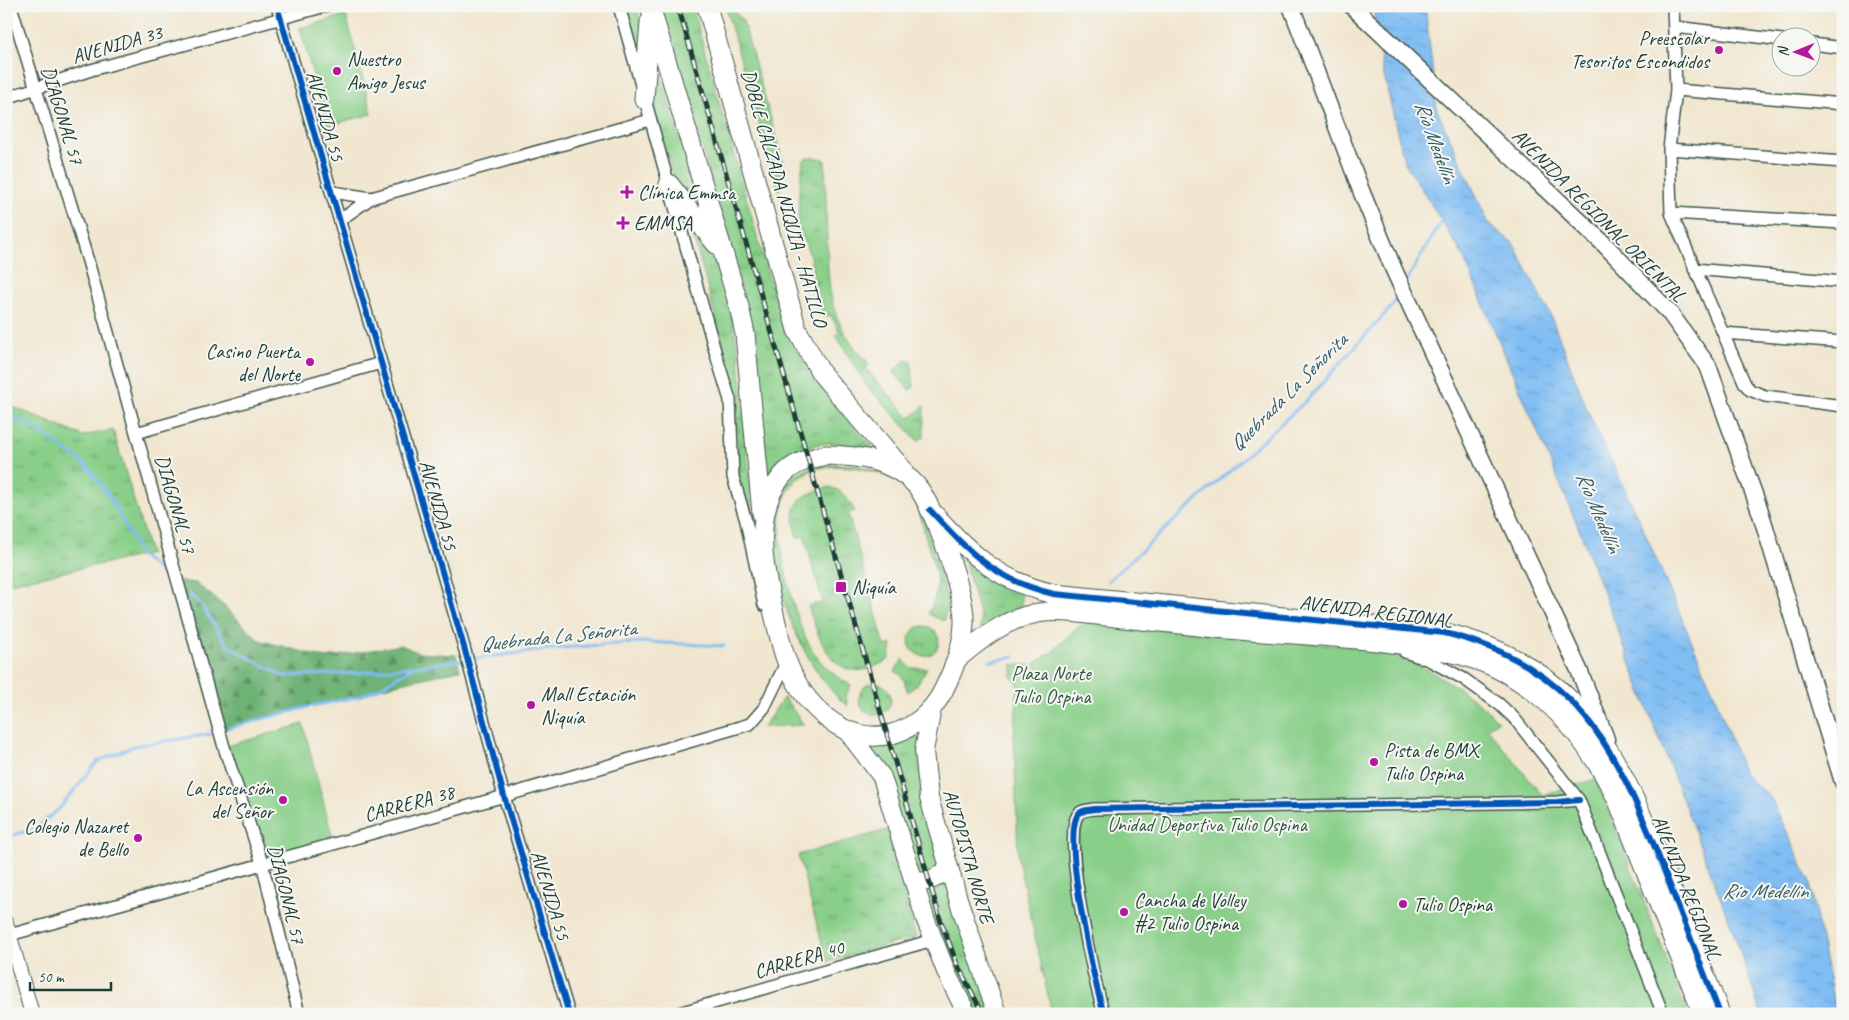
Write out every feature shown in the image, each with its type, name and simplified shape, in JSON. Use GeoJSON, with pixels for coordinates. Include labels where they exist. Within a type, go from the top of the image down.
{"type":"FeatureCollection","features":[{"type":"Feature","properties":{"kind":"highway","name":"DOBLE CALZADA NIQUIA - HATILLO"},"geometry":{"type":"LineString","coordinates":[[707,6],[792,316],[800,335],[821,373],[915,484]]}},
{"type":"Feature","properties":{"kind":"highway"},"geometry":{"type":"LineString","coordinates":[[644,99],[650,8]]}},
{"type":"Feature","properties":{"kind":"highway"},"geometry":{"type":"LineString","coordinates":[[650,8],[739,306],[749,365],[766,572],[784,652],[799,685],[810,702],[830,722],[847,731],[871,736],[899,732],[911,727],[932,708],[951,675],[964,634],[963,605],[954,574],[930,510],[915,484],[888,465],[872,459],[826,455],[806,459],[790,468],[773,489],[766,509],[763,530]]}},
{"type":"Feature","properties":{"kind":"highway"},"geometry":{"type":"LineString","coordinates":[[669,184],[723,253]]}},
{"type":"Feature","properties":{"kind":"highway","name":"AVENIDA REGIONAL"},"geometry":{"type":"LineString","coordinates":[[930,510],[979,559],[1000,575],[1034,590],[1054,594],[1445,633],[1471,640],[1526,664],[1550,682],[1582,713],[1597,730],[1613,756],[1649,834],[1720,1014]]}},
{"type":"Feature","properties":{"kind":"highway","name":"AVENIDA REGIONAL"},"geometry":{"type":"LineString","coordinates":[[957,659],[997,628],[1017,618],[1053,612],[1256,632],[1348,636],[1436,649],[1463,655],[1494,667],[1516,679],[1537,694],[1564,718],[1601,767],[1618,800],[1703,1014]]}},
{"type":"Feature","properties":{"kind":"main road"},"geometry":{"type":"LineString","coordinates":[[1291,6],[1362,193],[1394,270],[1579,670],[1613,756]]}},
{"type":"Feature","properties":{"kind":"main road","name":"AVENIDA REGIONAL ORIENTAL"},"geometry":{"type":"LineString","coordinates":[[1352,6],[1605,245],[1669,312],[1708,366],[1760,511],[1843,782]]}},
{"type":"Feature","properties":{"kind":"main road","name":"AUTOPISTA NORTE"},"geometry":{"type":"LineString","coordinates":[[932,708],[924,751],[925,775],[948,868],[997,1014]]}},
{"type":"Feature","properties":{"kind":"main road"},"geometry":{"type":"LineString","coordinates":[[847,731],[882,776],[933,940],[967,1014]]}},
{"type":"Feature","properties":{"kind":"main road"},"geometry":{"type":"LineString","coordinates":[[913,880],[918,882],[933,880],[948,868]]}},
{"type":"Feature","properties":{"kind":"street","name":"DIAGONAL 57"},"geometry":{"type":"LineString","coordinates":[[11,6],[88,261],[224,747],[262,863],[299,1014]]}},
{"type":"Feature","properties":{"kind":"street","name":"AVENIDA 55"},"geometry":{"type":"LineString","coordinates":[[277,6],[464,651],[504,796],[569,1014]]}},
{"type":"Feature","properties":{"kind":"street","name":"AVENIDA 33"},"geometry":{"type":"LineString","coordinates":[[6,98],[92,70],[326,6]]}},
{"type":"Feature","properties":{"kind":"street"},"geometry":{"type":"LineString","coordinates":[[619,6],[728,390],[733,477],[746,521],[759,590],[770,623],[784,652]]}},
{"type":"Feature","properties":{"kind":"street"},"geometry":{"type":"LineString","coordinates":[[1673,6],[1676,90],[1669,149],[1671,213],[1694,269],[1745,384],[1757,394],[1843,406]]}},
{"type":"Feature","properties":{"kind":"street"},"geometry":{"type":"LineString","coordinates":[[1675,27],[1772,39]]}},
{"type":"Feature","properties":{"kind":"street"},"geometry":{"type":"LineString","coordinates":[[1822,45],[1843,48]]}},
{"type":"Feature","properties":{"kind":"street"},"geometry":{"type":"LineString","coordinates":[[1676,90],[1843,104]]}},
{"type":"Feature","properties":{"kind":"street"},"geometry":{"type":"LineString","coordinates":[[340,220],[371,198],[650,120]]}},
{"type":"Feature","properties":{"kind":"street"},"geometry":{"type":"LineString","coordinates":[[1669,149],[1843,162]]}},
{"type":"Feature","properties":{"kind":"street"},"geometry":{"type":"LineString","coordinates":[[332,192],[371,198]]}},
{"type":"Feature","properties":{"kind":"street"},"geometry":{"type":"LineString","coordinates":[[1671,213],[1843,223]]}},
{"type":"Feature","properties":{"kind":"street"},"geometry":{"type":"LineString","coordinates":[[1694,269],[1843,282]]}},
{"type":"Feature","properties":{"kind":"street"},"geometry":{"type":"LineString","coordinates":[[1723,333],[1843,342]]}},
{"type":"Feature","properties":{"kind":"street"},"geometry":{"type":"LineString","coordinates":[[136,433],[381,363]]}},
{"type":"Feature","properties":{"kind":"street"},"geometry":{"type":"LineString","coordinates":[[1348,636],[1429,660],[1464,679],[1514,718],[1579,800],[1663,1014]]}},
{"type":"Feature","properties":{"kind":"street","name":"CARRERA 38"},"geometry":{"type":"LineString","coordinates":[[7,931],[504,796],[750,724],[764,708],[784,652]]}},
{"type":"Feature","properties":{"kind":"street"},"geometry":{"type":"LineString","coordinates":[[1104,1014],[1088,949],[1077,877],[1074,838],[1076,816],[1081,812],[1094,809],[1579,800]]}},
{"type":"Feature","properties":{"kind":"street"},"geometry":{"type":"LineString","coordinates":[[7,931],[32,1014]]}},
{"type":"Feature","properties":{"kind":"street","name":"CARRERA 40"},"geometry":{"type":"LineString","coordinates":[[675,1014],[933,940]]}},
{"type":"Feature","properties":{"kind":"green space"},"geometry":{"type":"Polygon","coordinates":[[[625,6],[637,6],[641,30],[640,59],[625,6]]]}},
{"type":"Feature","properties":{"kind":"green space"},"geometry":{"type":"Polygon","coordinates":[[[660,6],[692,6],[774,296],[794,341],[815,378],[856,430],[874,448],[828,443],[815,445],[790,455],[766,478],[761,397],[752,333],[727,233],[660,6]]]}},
{"type":"Feature","properties":{"kind":"green space"},"geometry":{"type":"Polygon","coordinates":[[[725,6],[729,6],[743,21],[783,162],[779,191],[725,6]]]}},
{"type":"Feature","properties":{"kind":"green space"},"geometry":{"type":"Polygon","coordinates":[[[346,15],[372,114],[327,126],[300,28],[346,15]]]}},
{"type":"Feature","properties":{"kind":"green space"},"geometry":{"type":"Polygon","coordinates":[[[654,53],[699,203],[675,182],[649,95],[654,53]]]}},
{"type":"Feature","properties":{"kind":"green space"},"geometry":{"type":"Polygon","coordinates":[[[806,158],[824,159],[825,163],[828,276],[830,292],[839,321],[856,349],[869,363],[866,369],[910,418],[924,406],[924,437],[918,441],[866,385],[836,335],[840,333],[831,315],[824,317],[818,302],[810,256],[798,224],[803,161],[806,158]]]}},
{"type":"Feature","properties":{"kind":"green space"},"geometry":{"type":"Polygon","coordinates":[[[687,213],[706,238],[718,266],[727,295],[739,355],[754,535],[739,487],[736,392],[687,213]]]}},
{"type":"Feature","properties":{"kind":"green space"},"geometry":{"type":"Polygon","coordinates":[[[905,360],[911,362],[914,387],[909,390],[893,372],[905,360]]]}},
{"type":"Feature","properties":{"kind":"green space"},"geometry":{"type":"Polygon","coordinates":[[[6,404],[83,436],[113,430],[150,554],[6,584],[6,404]]]}},
{"type":"Feature","properties":{"kind":"green space"},"geometry":{"type":"Polygon","coordinates":[[[824,464],[855,465],[898,477],[920,505],[948,602],[944,621],[928,614],[937,589],[936,574],[915,501],[901,484],[865,469],[824,467],[805,474],[791,486],[784,502],[780,522],[784,565],[793,602],[802,631],[816,656],[837,677],[851,685],[846,696],[848,706],[829,688],[811,662],[795,631],[782,597],[774,562],[772,529],[777,500],[792,478],[803,471],[824,464]]]}},
{"type":"Feature","properties":{"kind":"green space"},"geometry":{"type":"Polygon","coordinates":[[[829,487],[842,493],[855,511],[848,513],[885,646],[892,644],[889,659],[871,668],[857,670],[844,668],[834,660],[819,636],[808,606],[823,602],[804,536],[797,538],[794,517],[795,509],[798,503],[809,494],[829,487]]]}},
{"type":"Feature","properties":{"kind":"green space"},"geometry":{"type":"Polygon","coordinates":[[[960,545],[1021,591],[1021,607],[1008,612],[981,630],[980,617],[960,545]]]}},
{"type":"Feature","properties":{"kind":"green space"},"geometry":{"type":"Polygon","coordinates":[[[178,581],[196,583],[223,605],[259,640],[326,658],[401,645],[419,653],[456,655],[460,670],[379,688],[357,697],[311,706],[219,731],[178,581]]]}},
{"type":"Feature","properties":{"kind":"green space","name":"Unidad Deportiva Tulio Ospina"},"geometry":{"type":"Polygon","coordinates":[[[1087,622],[1384,650],[1430,671],[1459,688],[1498,721],[1487,728],[1542,795],[1596,779],[1688,1014],[1052,1014],[1018,860],[1014,736],[1018,684],[1012,678],[1012,665],[1033,665],[1053,651],[1075,629],[1087,622]]]}},
{"type":"Feature","properties":{"kind":"green space"},"geometry":{"type":"Polygon","coordinates":[[[924,626],[935,630],[939,641],[935,652],[924,656],[913,652],[909,641],[913,630],[924,626]]]}},
{"type":"Feature","properties":{"kind":"green space"},"geometry":{"type":"Polygon","coordinates":[[[903,659],[910,668],[927,668],[918,683],[908,692],[902,676],[895,671],[903,659]]]}},
{"type":"Feature","properties":{"kind":"green space"},"geometry":{"type":"Polygon","coordinates":[[[875,683],[887,687],[891,699],[887,711],[875,715],[863,711],[859,699],[863,687],[875,683]]]}},
{"type":"Feature","properties":{"kind":"green space"},"geometry":{"type":"Polygon","coordinates":[[[784,697],[804,725],[763,727],[784,697]]]}},
{"type":"Feature","properties":{"kind":"green space"},"geometry":{"type":"Polygon","coordinates":[[[303,724],[334,843],[262,863],[224,747],[303,724]]]}},
{"type":"Feature","properties":{"kind":"green space"},"geometry":{"type":"Polygon","coordinates":[[[918,736],[992,1014],[971,1014],[912,862],[856,739],[887,742],[918,736]]]}},
{"type":"Feature","properties":{"kind":"green space"},"geometry":{"type":"Polygon","coordinates":[[[887,830],[916,937],[827,962],[798,855],[887,830]]]}},
{"type":"Feature","properties":{"kind":"water","name":"Rio Medellin"},"geometry":{"type":"Polygon","coordinates":[[[1373,6],[1425,6],[1437,110],[1489,224],[1513,243],[1550,314],[1589,414],[1642,526],[1713,691],[1744,774],[1771,798],[1809,879],[1836,1014],[1761,1014],[1736,939],[1579,529],[1462,254],[1404,161],[1382,67],[1373,6]]]}},
{"type":"Feature","properties":{"kind":"waterway","name":"Quebrada La Señorita"},"geometry":{"type":"LineString","coordinates":[[1406,282],[1443,218]]}},
{"type":"Feature","properties":{"kind":"waterway","name":"Quebrada La Señorita"},"geometry":{"type":"LineString","coordinates":[[1108,581],[1306,401],[1393,305],[1399,294]]}},
{"type":"Feature","properties":{"kind":"waterway","name":"Quebrada La Señorita"},"geometry":{"type":"LineString","coordinates":[[6,412],[39,431],[86,465],[110,497],[141,556],[169,578]]}},
{"type":"Feature","properties":{"kind":"waterway","name":"Quebrada La Señorita"},"geometry":{"type":"LineString","coordinates":[[189,594],[199,602],[228,646],[283,676],[358,673],[560,648],[645,642],[724,646]]}},
{"type":"Feature","properties":{"kind":"waterway","name":"Quebrada La Señorita"},"geometry":{"type":"LineString","coordinates":[[990,661],[1015,657]]}},
{"type":"Feature","properties":{"kind":"waterway"},"geometry":{"type":"LineString","coordinates":[[228,728],[311,706],[357,697],[379,688],[411,668]]}},
{"type":"Feature","properties":{"kind":"waterway"},"geometry":{"type":"LineString","coordinates":[[6,837],[35,829],[60,808],[97,762],[134,746],[211,734]]}},
{"type":"Feature","properties":{"kind":"railway"},"geometry":{"type":"LineString","coordinates":[[678,6],[940,919],[957,964],[983,1014]]}},
{"type":"Feature","properties":{"kind":"cycle path"},"geometry":{"type":"LineString","coordinates":[[277,6],[464,647],[504,796],[569,1014]]}},
{"type":"Feature","properties":{"kind":"cycle path"},"geometry":{"type":"LineString","coordinates":[[930,510],[971,552],[985,563],[1016,581],[1054,594],[1445,633],[1491,648],[1528,667],[1560,690],[1586,718],[1608,749],[1645,823],[1720,1014]]}},
{"type":"Feature","properties":{"kind":"cycle path"},"geometry":{"type":"LineString","coordinates":[[1104,1014],[1087,944],[1077,882],[1074,831],[1077,816],[1082,811],[1094,809],[1557,802],[1579,800]]}},
{"type":"Feature","properties":{"kind":"place","name":"Preescolar Tesoritos Escondidos"},"geometry":{"type":"Point","coordinates":[1719,50]}},
{"type":"Feature","properties":{"kind":"place","name":"Nuestro Amigo Jesus"},"geometry":{"type":"Point","coordinates":[337,71]}},
{"type":"Feature","properties":{"kind":"place","name":"Clínica Emmsa"},"geometry":{"type":"Point","coordinates":[627,192]}},
{"type":"Feature","properties":{"kind":"place","name":"EMMSA"},"geometry":{"type":"Point","coordinates":[623,223]}},
{"type":"Feature","properties":{"kind":"place","name":"Casino Puerta del Norte"},"geometry":{"type":"Point","coordinates":[310,362]}},
{"type":"Feature","properties":{"kind":"place","name":"Niquía"},"geometry":{"type":"Point","coordinates":[841,587]}},
{"type":"Feature","properties":{"kind":"place","name":"Mall Estación Niquía"},"geometry":{"type":"Point","coordinates":[531,705]}},
{"type":"Feature","properties":{"kind":"place","name":"Pista de BMX Tulio Ospina"},"geometry":{"type":"Point","coordinates":[1374,762]}},
{"type":"Feature","properties":{"kind":"place","name":"La Ascensión del Señor"},"geometry":{"type":"Point","coordinates":[283,800]}},
{"type":"Feature","properties":{"kind":"place","name":"Colegio Nazaret de Bello"},"geometry":{"type":"Point","coordinates":[138,838]}},
{"type":"Feature","properties":{"kind":"place","name":"Tulio Ospina"},"geometry":{"type":"Point","coordinates":[1403,904]}},
{"type":"Feature","properties":{"kind":"place","name":"Cancha de Volley #2 Tulio Ospina"},"geometry":{"type":"Point","coordinates":[1124,912]}},
{"type":"Feature","properties":{"kind":"water label","name":"Río Medellín"},"geometry":{"type":"Point","coordinates":[1436,142]}},
{"type":"Feature","properties":{"kind":"water label","name":"Río Medellín"},"geometry":{"type":"Point","coordinates":[1599,512]}},
{"type":"Feature","properties":{"kind":"park label","name":"Plaza Norte Tulio Ospina"},"geometry":{"type":"Point","coordinates":[1051,684]}}]}
